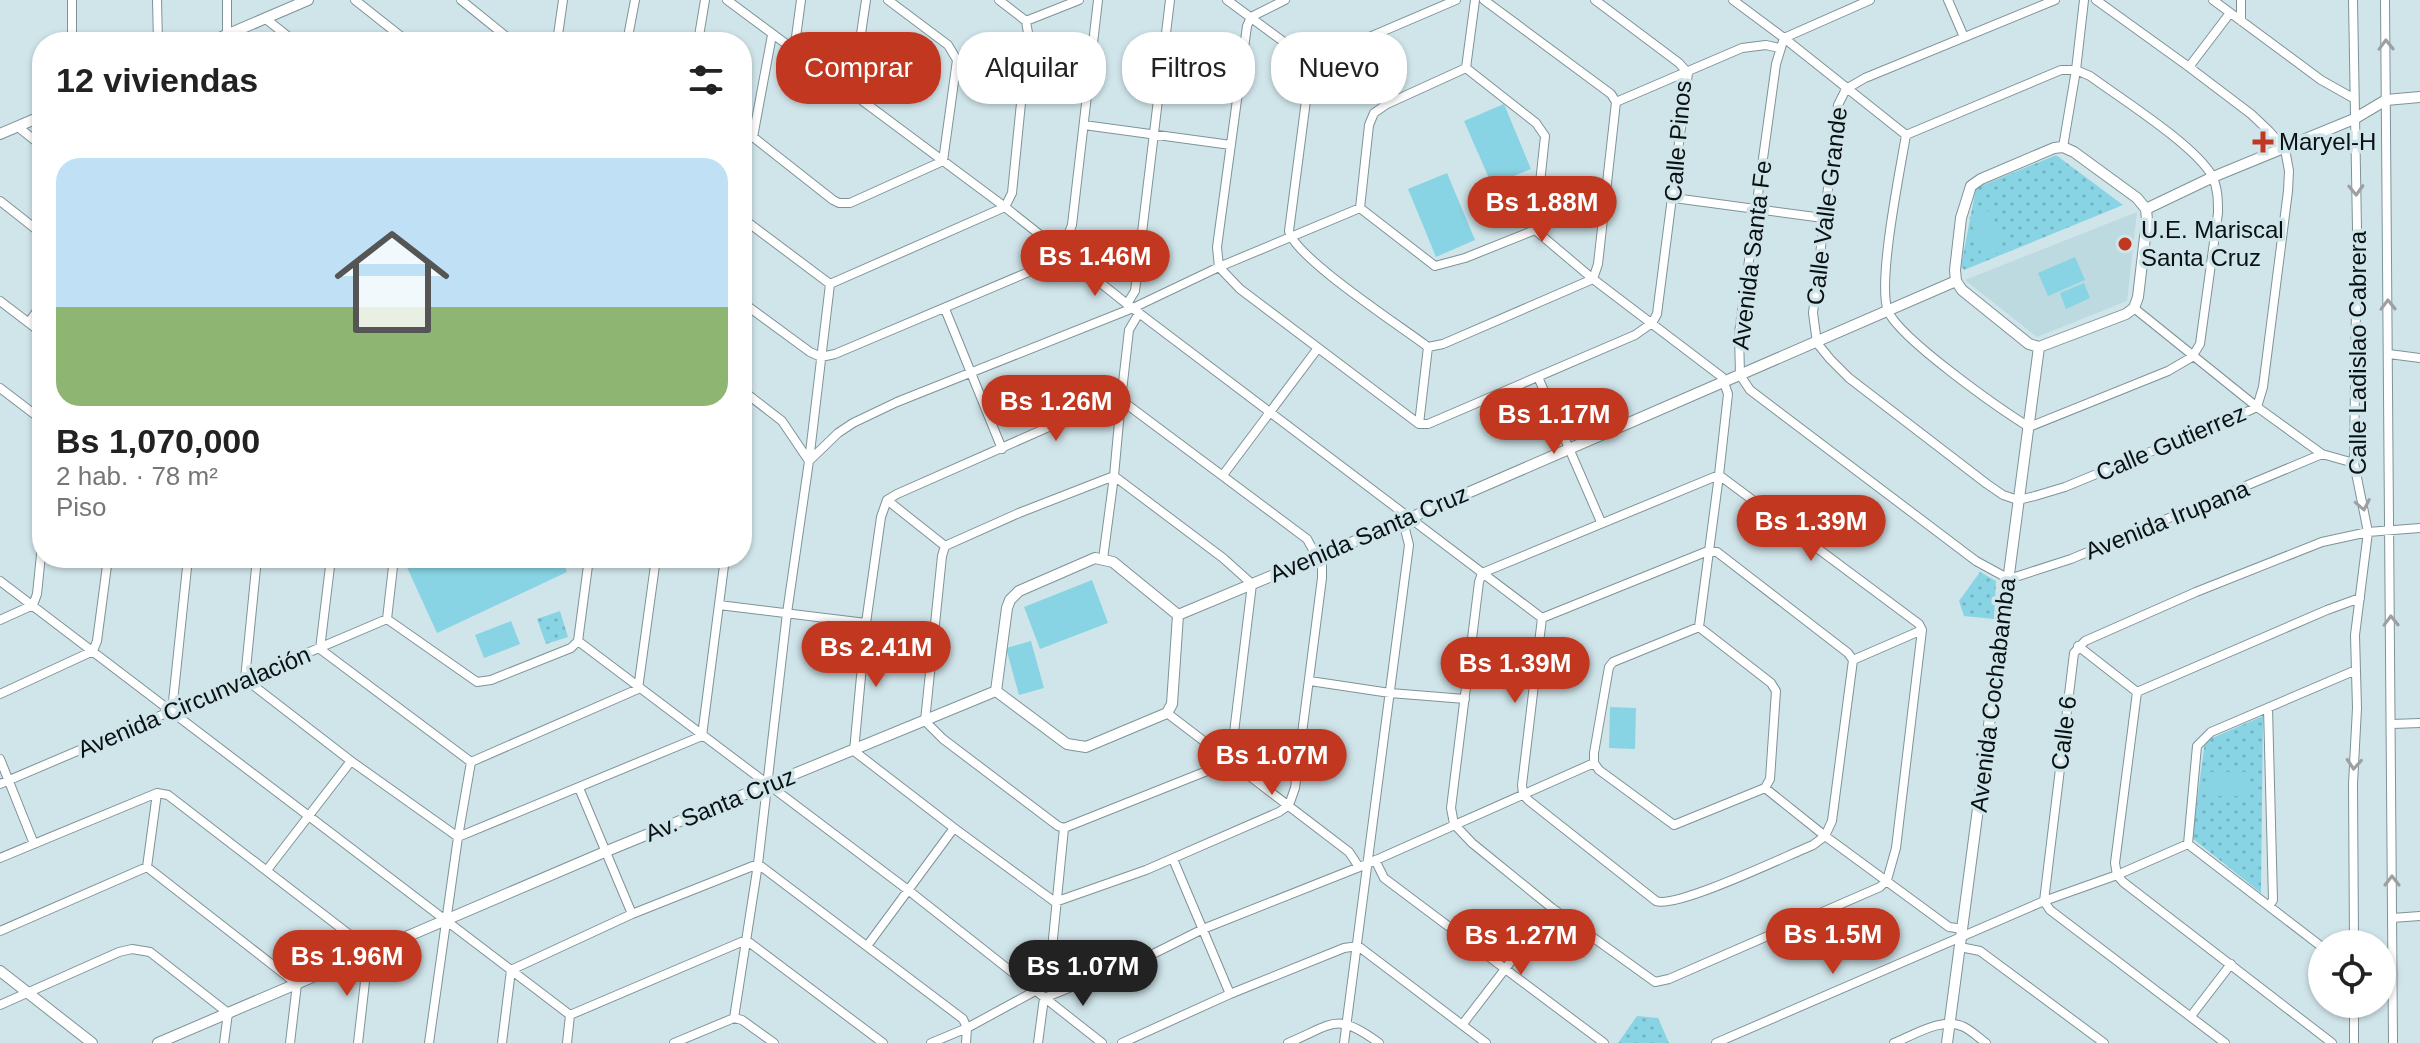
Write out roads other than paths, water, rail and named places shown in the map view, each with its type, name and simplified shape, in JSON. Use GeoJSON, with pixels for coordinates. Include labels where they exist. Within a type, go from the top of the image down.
{"type":"FeatureCollection","features":[{"type":"Feature","properties":{"kind":"street"},"geometry":{"type":"LineString","coordinates":[[72,0],[72,32]]}},
{"type":"Feature","properties":{"kind":"street"},"geometry":{"type":"LineString","coordinates":[[157,0],[158,32]]}},
{"type":"Feature","properties":{"kind":"street"},"geometry":{"type":"LineString","coordinates":[[227,0],[227,32]]}},
{"type":"Feature","properties":{"kind":"street"},"geometry":{"type":"LineString","coordinates":[[355,0],[395,32]]}},
{"type":"Feature","properties":{"kind":"street"},"geometry":{"type":"LineString","coordinates":[[461,0],[501,32]]}},
{"type":"Feature","properties":{"kind":"street"},"geometry":{"type":"LineString","coordinates":[[558,32],[563,0]]}},
{"type":"Feature","properties":{"kind":"street"},"geometry":{"type":"LineString","coordinates":[[629,32],[635,0]]}},
{"type":"Feature","properties":{"kind":"street"},"geometry":{"type":"LineString","coordinates":[[700,32],[705,0]]}},
{"type":"Feature","properties":{"kind":"street"},"geometry":{"type":"LineString","coordinates":[[797,32],[801,0]]}},
{"type":"Feature","properties":{"kind":"street"},"geometry":{"type":"LineString","coordinates":[[861,32],[866,0]]}},
{"type":"Feature","properties":{"kind":"street"},"geometry":{"type":"LineString","coordinates":[[888,0],[948,45],[957,60],[943,161]]}},
{"type":"Feature","properties":{"kind":"street"},"geometry":{"type":"LineString","coordinates":[[830,284],[1005,207],[1012,193],[1028,33],[1026,21],[999,0]]}},
{"type":"Feature","properties":{"kind":"street"},"geometry":{"type":"LineString","coordinates":[[1026,21],[1079,0]]}},
{"type":"Feature","properties":{"kind":"street"},"geometry":{"type":"LineString","coordinates":[[752,309],[821,357],[835,354],[1040,268],[1062,251],[1072,225],[1098,0]]}},
{"type":"Feature","properties":{"kind":"street"},"geometry":{"type":"LineString","coordinates":[[1103,559],[1170,0]]}},
{"type":"Feature","properties":{"kind":"street"},"geometry":{"type":"LineString","coordinates":[[1227,0],[1271,32]]}},
{"type":"Feature","properties":{"kind":"street"},"geometry":{"type":"LineString","coordinates":[[1285,0],[1251,17],[1245,36],[1217,247],[1219,267],[1240,289],[1419,424],[1428,424],[1635,335],[1652,323]]}},
{"type":"Feature","properties":{"kind":"street"},"geometry":{"type":"LineString","coordinates":[[1381,32],[1456,0]]}},
{"type":"Feature","properties":{"kind":"street"},"geometry":{"type":"LineString","coordinates":[[1466,68],[1475,0]]}},
{"type":"Feature","properties":{"kind":"street"},"geometry":{"type":"LineString","coordinates":[[1306,104],[1290,239],[1309,259],[1428,347],[1443,344],[1593,279],[1598,264],[1616,102],[1611,94],[1484,0]]}},
{"type":"Feature","properties":{"kind":"street","name":"Calle Pinos"},"geometry":{"type":"LineString","coordinates":[[1595,0],[1688,73],[1660,301],[1652,323]]}},
{"type":"Feature","properties":{"kind":"street"},"geometry":{"type":"LineString","coordinates":[[1733,0],[1906,135]]}},
{"type":"Feature","properties":{"kind":"street"},"geometry":{"type":"LineString","coordinates":[[1784,38],[1870,0]]}},
{"type":"Feature","properties":{"kind":"street"},"geometry":{"type":"LineString","coordinates":[[1948,0],[1964,37]]}},
{"type":"Feature","properties":{"kind":"street","name":"Calle Valle Grande"},"geometry":{"type":"LineString","coordinates":[[1817,343],[1813,313],[1823,218],[1838,105],[1846,89],[1865,78],[2055,0]]}},
{"type":"Feature","properties":{"kind":"street"},"geometry":{"type":"LineString","coordinates":[[2063,147],[2084,0]]}},
{"type":"Feature","properties":{"kind":"street"},"geometry":{"type":"LineString","coordinates":[[2096,0],[2251,114],[2285,149]]}},
{"type":"Feature","properties":{"kind":"street"},"geometry":{"type":"LineString","coordinates":[[2213,0],[2321,80],[2353,98]]}},
{"type":"Feature","properties":{"kind":"street"},"geometry":{"type":"LineString","coordinates":[[2241,0],[2241,21]]}},
{"type":"Feature","properties":{"kind":"street","name":"Calle Ladislao Cabrera"},"geometry":{"type":"LineString","coordinates":[[2353,0],[2357,229],[2354,463],[2368,532],[2355,635],[2354,930]]}},
{"type":"Feature","properties":{"kind":"street"},"geometry":{"type":"LineString","coordinates":[[2385,0],[2393,1043]]}},
{"type":"Feature","properties":{"kind":"street"},"geometry":{"type":"LineString","coordinates":[[234,32],[302,1]]}},
{"type":"Feature","properties":{"kind":"street"},"geometry":{"type":"LineString","coordinates":[[729,1],[776,38]]}},
{"type":"Feature","properties":{"kind":"street"},"geometry":{"type":"LineString","coordinates":[[2189,67],[2230,13]]}},
{"type":"Feature","properties":{"kind":"street"},"geometry":{"type":"LineString","coordinates":[[266,19],[282,32]]}},
{"type":"Feature","properties":{"kind":"street"},"geometry":{"type":"LineString","coordinates":[[772,35],[753,137],[839,203],[850,203],[943,161]]}},
{"type":"Feature","properties":{"kind":"street","name":"Avenida Santa Fe"},"geometry":{"type":"LineString","coordinates":[[1784,38],[1779,48],[1755,208],[1739,333],[1740,375],[1750,390],[1774,409],[1976,561],[2009,579]]}},
{"type":"Feature","properties":{"kind":"street"},"geometry":{"type":"LineString","coordinates":[[1616,102],[1742,48],[1766,45],[1779,48]]}},
{"type":"Feature","properties":{"kind":"street"},"geometry":{"type":"LineString","coordinates":[[1360,208],[1369,125],[1374,113],[1466,68]]}},
{"type":"Feature","properties":{"kind":"street"},"geometry":{"type":"LineString","coordinates":[[1466,68],[1536,123],[1545,136],[1535,230]]}},
{"type":"Feature","properties":{"kind":"street"},"geometry":{"type":"LineString","coordinates":[[2061,70],[2076,70],[2090,76],[2191,151],[2213,177],[2218,197],[2200,344],[2192,357],[2168,371],[2029,427],[1909,337],[1889,312],[1885,278],[1906,135],[2033,80],[2061,70]]}},
{"type":"Feature","properties":{"kind":"street"},"geometry":{"type":"LineString","coordinates":[[2146,209],[2213,177],[2354,119],[2386,100],[2420,97]]}},
{"type":"Feature","properties":{"kind":"street"},"geometry":{"type":"LineString","coordinates":[[864,104],[1005,207],[1407,519],[1542,618]]}},
{"type":"Feature","properties":{"kind":"street"},"geometry":{"type":"LineString","coordinates":[[0,134],[32,121]]}},
{"type":"Feature","properties":{"kind":"street"},"geometry":{"type":"LineString","coordinates":[[1084,125],[1231,145]]}},
{"type":"Feature","properties":{"kind":"street"},"geometry":{"type":"LineString","coordinates":[[18,127],[32,138]]}},
{"type":"Feature","properties":{"kind":"street"},"geometry":{"type":"LineString","coordinates":[[2063,147],[2137,198],[2146,209],[2138,297],[2134,308],[2126,314],[2039,347],[2029,344],[1962,290],[1956,281],[1961,218],[1971,186],[1981,179],[2063,147]]}},
{"type":"Feature","properties":{"kind":"street","name":"Calle Gutierrez"},"geometry":{"type":"LineString","coordinates":[[2018,500],[2065,487],[2257,407],[2263,387],[2288,191],[2289,171],[2285,149]]}},
{"type":"Feature","properties":{"kind":"street"},"geometry":{"type":"LineString","coordinates":[[1674,198],[1823,218]]}},
{"type":"Feature","properties":{"kind":"street"},"geometry":{"type":"LineString","coordinates":[[0,201],[32,226]]}},
{"type":"Feature","properties":{"kind":"street"},"geometry":{"type":"LineString","coordinates":[[809,461],[838,433],[897,402],[1133,308],[1219,267],[1360,208]]}},
{"type":"Feature","properties":{"kind":"street"},"geometry":{"type":"LineString","coordinates":[[1360,208],[1435,266],[1465,258],[1535,230]]}},
{"type":"Feature","properties":{"kind":"street"},"geometry":{"type":"LineString","coordinates":[[752,226],[830,284]]}},
{"type":"Feature","properties":{"kind":"street"},"geometry":{"type":"LineString","coordinates":[[1535,230],[1726,382],[1728,394],[1699,627]]}},
{"type":"Feature","properties":{"kind":"street","name":"Avenida Santa Cruz"},"geometry":{"type":"LineString","coordinates":[[1178,615],[1956,281]]}},
{"type":"Feature","properties":{"kind":"street"},"geometry":{"type":"LineString","coordinates":[[734,1018],[758,864],[830,284]]}},
{"type":"Feature","properties":{"kind":"street"},"geometry":{"type":"LineString","coordinates":[[0,301],[32,325]]}},
{"type":"Feature","properties":{"kind":"street"},"geometry":{"type":"LineString","coordinates":[[2134,308],[2192,357],[2322,454],[2354,463]]}},
{"type":"Feature","properties":{"kind":"street"},"geometry":{"type":"LineString","coordinates":[[945,309],[1002,449]]}},
{"type":"Feature","properties":{"kind":"street"},"geometry":{"type":"LineString","coordinates":[[29,322],[32,318]]}},
{"type":"Feature","properties":{"kind":"street"},"geometry":{"type":"LineString","coordinates":[[1817,343],[1849,378],[1987,484],[2003,495],[2018,500]]}},
{"type":"Feature","properties":{"kind":"street"},"geometry":{"type":"LineString","coordinates":[[1419,424],[1428,347]]}},
{"type":"Feature","properties":{"kind":"street","name":"Avenida Cochabamba"},"geometry":{"type":"LineString","coordinates":[[1947,1043],[2039,347]]}},
{"type":"Feature","properties":{"kind":"street"},"geometry":{"type":"LineString","coordinates":[[1223,475],[1318,348]]}},
{"type":"Feature","properties":{"kind":"street"},"geometry":{"type":"LineString","coordinates":[[2389,354],[2420,358]]}},
{"type":"Feature","properties":{"kind":"street"},"geometry":{"type":"LineString","coordinates":[[1538,377],[1601,522]]}},
{"type":"Feature","properties":{"kind":"street"},"geometry":{"type":"LineString","coordinates":[[0,388],[32,412]]}},
{"type":"Feature","properties":{"kind":"street"},"geometry":{"type":"LineString","coordinates":[[752,398],[782,421],[809,461]]}},
{"type":"Feature","properties":{"kind":"street"},"geometry":{"type":"LineString","coordinates":[[1121,400],[1307,539],[1322,566],[1310,681],[1295,788],[1289,805],[1173,859],[1055,902],[854,751],[866,623],[881,517],[887,500],[1103,403],[1121,400]]}},
{"type":"Feature","properties":{"kind":"street","name":"Avenida Irupana"},"geometry":{"type":"LineString","coordinates":[[2009,579],[2099,548],[2322,454]]}},
{"type":"Feature","properties":{"kind":"street"},"geometry":{"type":"LineString","coordinates":[[1482,573],[1719,475]]}},
{"type":"Feature","properties":{"kind":"street"},"geometry":{"type":"LineString","coordinates":[[1482,573],[1451,808],[1454,824],[1472,843],[1552,908],[1655,982],[1669,979],[1880,887],[1887,880],[1896,848],[1922,630],[1919,624],[1719,475]]}},
{"type":"Feature","properties":{"kind":"street"},"geometry":{"type":"LineString","coordinates":[[945,546],[1114,476]]}},
{"type":"Feature","properties":{"kind":"street"},"geometry":{"type":"LineString","coordinates":[[1064,828],[1217,767],[1228,759],[1233,741],[1252,584],[1223,558],[1114,476]]}},
{"type":"Feature","properties":{"kind":"street"},"geometry":{"type":"LineString","coordinates":[[887,500],[945,546]]}},
{"type":"Feature","properties":{"kind":"street"},"geometry":{"type":"LineString","coordinates":[[1344,1043],[1409,545],[1407,519]]}},
{"type":"Feature","properties":{"kind":"street"},"geometry":{"type":"LineString","coordinates":[[2137,692],[2078,646],[2210,586],[2322,542],[2368,532],[2420,528]]}},
{"type":"Feature","properties":{"kind":"street"},"geometry":{"type":"LineString","coordinates":[[945,546],[925,721],[943,739],[1064,828]]}},
{"type":"Feature","properties":{"kind":"street"},"geometry":{"type":"LineString","coordinates":[[1523,794],[1656,901],[1664,904],[1688,897],[1813,845],[1825,836],[1832,821],[1853,660],[1717,552],[1708,551],[1542,618]]}},
{"type":"Feature","properties":{"kind":"street"},"geometry":{"type":"LineString","coordinates":[[1095,558],[1113,562],[1178,615],[1172,704],[1167,713],[1086,747],[1067,744],[996,691],[1010,600],[1019,591],[1095,558]]}},
{"type":"Feature","properties":{"kind":"street"},"geometry":{"type":"LineString","coordinates":[[0,620],[33,605],[40,568]]}},
{"type":"Feature","properties":{"kind":"street"},"geometry":{"type":"LineString","coordinates":[[0,694],[93,651],[107,568]]}},
{"type":"Feature","properties":{"kind":"street"},"geometry":{"type":"LineString","coordinates":[[172,711],[187,568]]}},
{"type":"Feature","properties":{"kind":"street"},"geometry":{"type":"LineString","coordinates":[[256,568],[245,679],[351,761],[458,837]]}},
{"type":"Feature","properties":{"kind":"street"},"geometry":{"type":"LineString","coordinates":[[330,568],[320,649],[471,762]]}},
{"type":"Feature","properties":{"kind":"street"},"geometry":{"type":"LineString","coordinates":[[393,568],[387,619],[477,682],[491,680],[571,648],[578,641],[588,568]]}},
{"type":"Feature","properties":{"kind":"street"},"geometry":{"type":"LineString","coordinates":[[638,689],[655,568]]}},
{"type":"Feature","properties":{"kind":"street"},"geometry":{"type":"LineString","coordinates":[[702,736],[724,568]]}},
{"type":"Feature","properties":{"kind":"street"},"geometry":{"type":"LineString","coordinates":[[0,581],[570,1015]]}},
{"type":"Feature","properties":{"kind":"street"},"geometry":{"type":"LineString","coordinates":[[2137,692],[2360,598]]}},
{"type":"Feature","properties":{"kind":"street"},"geometry":{"type":"LineString","coordinates":[[719,605],[866,623]]}},
{"type":"Feature","properties":{"kind":"street"},"geometry":{"type":"LineString","coordinates":[[1523,794],[1542,618]]}},
{"type":"Feature","properties":{"kind":"street","name":"Avenida Circunvalación"},"geometry":{"type":"LineString","coordinates":[[4,782],[387,619]]}},
{"type":"Feature","properties":{"kind":"street"},"geometry":{"type":"LineString","coordinates":[[1699,627],[1771,683],[1776,691],[1770,779],[1765,788],[1674,825],[1599,770],[1594,763],[1609,667],[1613,662],[1699,627]]}},
{"type":"Feature","properties":{"kind":"street"},"geometry":{"type":"LineString","coordinates":[[1853,660],[1922,630]]}},
{"type":"Feature","properties":{"kind":"street"},"geometry":{"type":"LineString","coordinates":[[578,641],[908,890],[1035,991],[1048,996],[1102,1043]]}},
{"type":"Feature","properties":{"kind":"street","name":"Calle 6"},"geometry":{"type":"LineString","coordinates":[[2044,901],[2072,668],[2078,646]]}},
{"type":"Feature","properties":{"kind":"street"},"geometry":{"type":"LineString","coordinates":[[2188,844],[2197,746],[2211,732],[2356,670]]}},
{"type":"Feature","properties":{"kind":"street"},"geometry":{"type":"LineString","coordinates":[[1310,681],[1390,693],[1465,699]]}},
{"type":"Feature","properties":{"kind":"street"},"geometry":{"type":"LineString","coordinates":[[471,762],[638,689]]}},
{"type":"Feature","properties":{"kind":"street","name":"Av. Santa Cruz"},"geometry":{"type":"LineString","coordinates":[[158,1043],[607,851],[996,691]]}},
{"type":"Feature","properties":{"kind":"street"},"geometry":{"type":"LineString","coordinates":[[2137,692],[2115,863],[2117,875],[2332,1043]]}},
{"type":"Feature","properties":{"kind":"street"},"geometry":{"type":"LineString","coordinates":[[2268,708],[2273,900],[2269,906]]}},
{"type":"Feature","properties":{"kind":"street"},"geometry":{"type":"LineString","coordinates":[[1167,713],[1604,1043]]}},
{"type":"Feature","properties":{"kind":"street"},"geometry":{"type":"LineString","coordinates":[[2392,724],[2420,723]]}},
{"type":"Feature","properties":{"kind":"street"},"geometry":{"type":"LineString","coordinates":[[458,837],[702,736]]}},
{"type":"Feature","properties":{"kind":"street"},"geometry":{"type":"LineString","coordinates":[[0,759],[4,782],[34,844]]}},
{"type":"Feature","properties":{"kind":"street"},"geometry":{"type":"LineString","coordinates":[[267,870],[351,761]]}},
{"type":"Feature","properties":{"kind":"street"},"geometry":{"type":"LineString","coordinates":[[429,1043],[471,762]]}},
{"type":"Feature","properties":{"kind":"street"},"geometry":{"type":"LineString","coordinates":[[1048,996],[1153,954],[1203,929],[1367,864],[1594,763]]}},
{"type":"Feature","properties":{"kind":"street"},"geometry":{"type":"LineString","coordinates":[[579,788],[632,914]]}},
{"type":"Feature","properties":{"kind":"street"},"geometry":{"type":"LineString","coordinates":[[1765,788],[2104,1043]]}},
{"type":"Feature","properties":{"kind":"street"},"geometry":{"type":"LineString","coordinates":[[147,867],[157,793]]}},
{"type":"Feature","properties":{"kind":"street"},"geometry":{"type":"LineString","coordinates":[[0,858],[157,793],[168,795],[363,945],[367,954],[358,1043]]}},
{"type":"Feature","properties":{"kind":"street"},"geometry":{"type":"LineString","coordinates":[[867,946],[954,828]]}},
{"type":"Feature","properties":{"kind":"street"},"geometry":{"type":"LineString","coordinates":[[1038,1043],[1048,996],[1064,828]]}},
{"type":"Feature","properties":{"kind":"street"},"geometry":{"type":"LineString","coordinates":[[1716,1043],[2044,901],[2117,875],[2188,844]]}},
{"type":"Feature","properties":{"kind":"street"},"geometry":{"type":"LineString","coordinates":[[2188,844],[2308,936]]}},
{"type":"Feature","properties":{"kind":"street"},"geometry":{"type":"LineString","coordinates":[[1173,859],[1230,994]]}},
{"type":"Feature","properties":{"kind":"street"},"geometry":{"type":"LineString","coordinates":[[511,970],[632,914],[758,864]]}},
{"type":"Feature","properties":{"kind":"street"},"geometry":{"type":"LineString","coordinates":[[758,864],[963,1019],[967,1028],[966,1043]]}},
{"type":"Feature","properties":{"kind":"street"},"geometry":{"type":"LineString","coordinates":[[0,931],[147,867]]}},
{"type":"Feature","properties":{"kind":"street"},"geometry":{"type":"LineString","coordinates":[[147,867],[297,984],[290,1043]]}},
{"type":"Feature","properties":{"kind":"street"},"geometry":{"type":"LineString","coordinates":[[2044,901],[2050,910],[2225,1043]]}},
{"type":"Feature","properties":{"kind":"street"},"geometry":{"type":"LineString","coordinates":[[1462,1025],[1552,908]]}},
{"type":"Feature","properties":{"kind":"street"},"geometry":{"type":"LineString","coordinates":[[2392,918],[2420,916]]}},
{"type":"Feature","properties":{"kind":"street"},"geometry":{"type":"LineString","coordinates":[[570,1015],[746,940]]}},
{"type":"Feature","properties":{"kind":"street"},"geometry":{"type":"LineString","coordinates":[[746,940],[883,1043]]}},
{"type":"Feature","properties":{"kind":"street"},"geometry":{"type":"LineString","coordinates":[[1122,1043],[1230,994],[1344,948],[1358,946],[1486,1043]]}},
{"type":"Feature","properties":{"kind":"street"},"geometry":{"type":"LineString","coordinates":[[0,1005],[119,952],[139,949],[150,952],[228,1013],[224,1043]]}},
{"type":"Feature","properties":{"kind":"street"},"geometry":{"type":"LineString","coordinates":[[2191,1016],[2231,964]]}},
{"type":"Feature","properties":{"kind":"street"},"geometry":{"type":"LineString","coordinates":[[502,1043],[511,970]]}},
{"type":"Feature","properties":{"kind":"street"},"geometry":{"type":"LineString","coordinates":[[0,971],[92,1043]]}},
{"type":"Feature","properties":{"kind":"street"},"geometry":{"type":"LineString","coordinates":[[931,1043],[967,1028],[1035,991]]}},
{"type":"Feature","properties":{"kind":"street"},"geometry":{"type":"LineString","coordinates":[[567,1043],[570,1015]]}},
{"type":"Feature","properties":{"kind":"street"},"geometry":{"type":"LineString","coordinates":[[674,1043],[734,1018],[742,1020],[774,1043]]}},
{"type":"Feature","properties":{"kind":"street"},"geometry":{"type":"LineString","coordinates":[[2354,1018],[2354,1043]]}},
{"type":"Feature","properties":{"kind":"street"},"geometry":{"type":"LineString","coordinates":[[1288,1043],[1338,1022],[1347,1022],[1379,1043]]}},
{"type":"Feature","properties":{"kind":"street"},"geometry":{"type":"LineString","coordinates":[[1894,1043],[1950,1023],[1963,1026],[1986,1043]]}},
{"type":"Feature","properties":{"kind":"place","name":"Maryel-H"},"geometry":{"type":"Point","coordinates":[2263,142]}},
{"type":"Feature","properties":{"kind":"place","name":"U.E. Mariscal Santa Cruz"},"geometry":{"type":"Point","coordinates":[2125,244]}}]}
